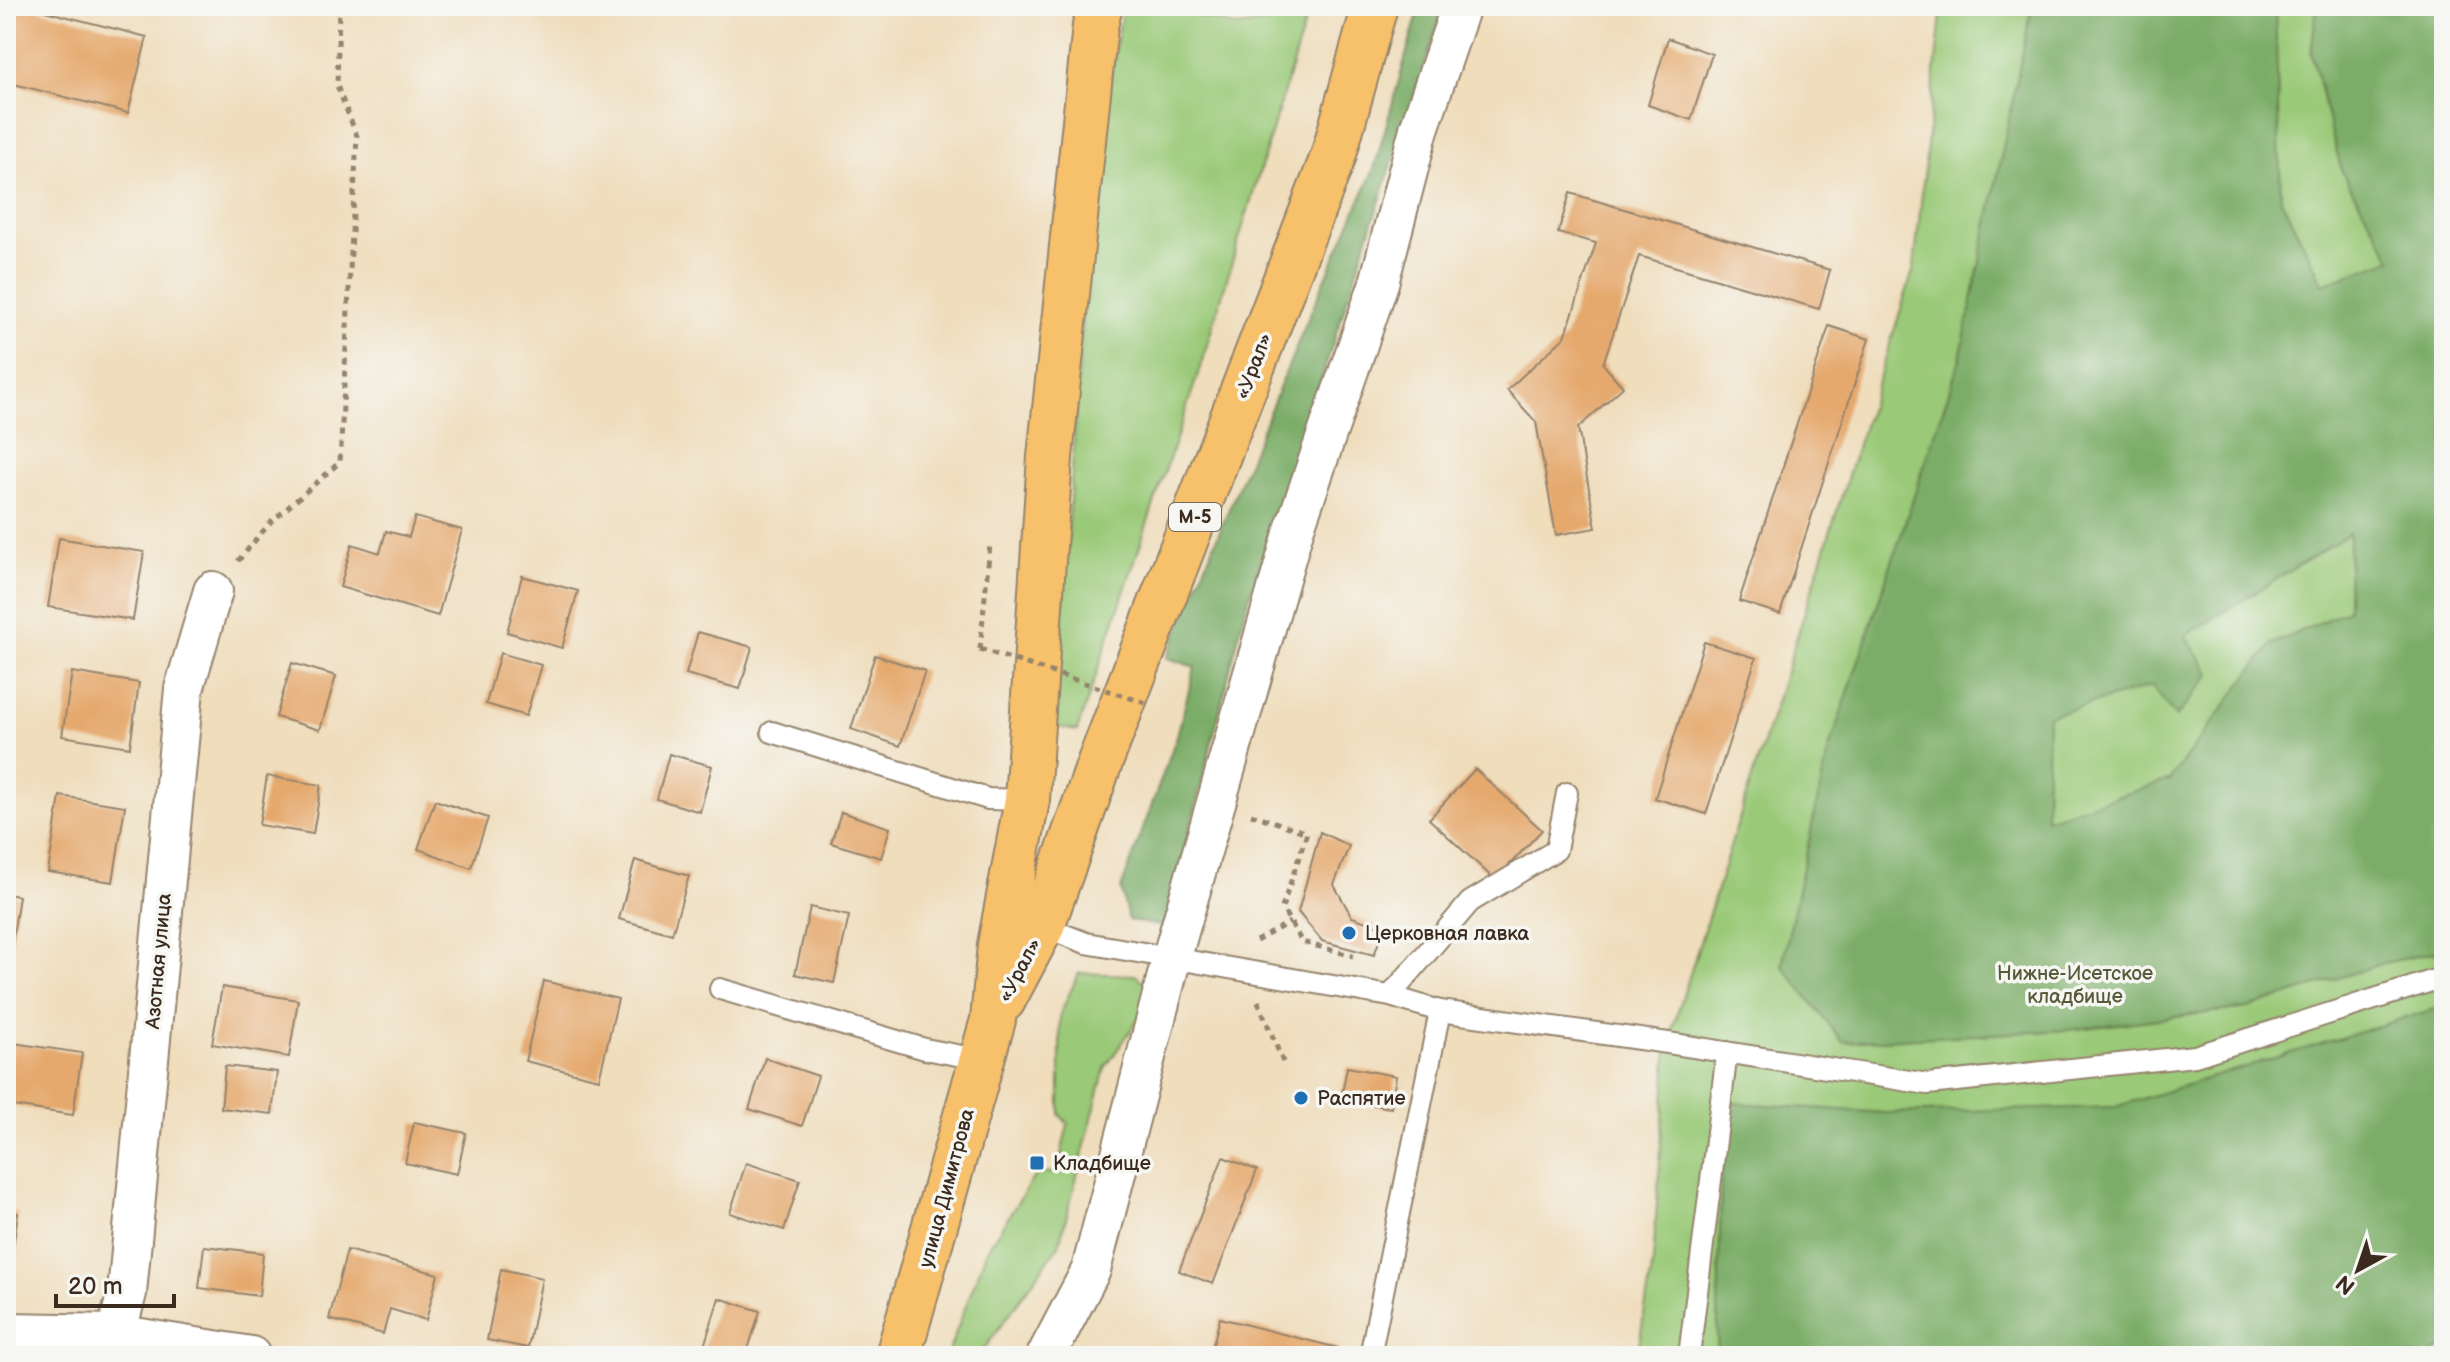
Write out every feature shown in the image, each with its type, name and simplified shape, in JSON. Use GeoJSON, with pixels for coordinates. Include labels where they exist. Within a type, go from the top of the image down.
{"type":"FeatureCollection","features":[{"type":"Feature","properties":{"kind":"main road","name":"«Урал»"},"geometry":{"type":"LineString","coordinates":[[988,1040],[1000,945],[1027,800],[1050,457],[1095,26],[1100,6]]}},
{"type":"Feature","properties":{"kind":"main road","name":"«Урал»"},"geometry":{"type":"LineString","coordinates":[[988,1040],[1042,926],[1100,762],[1333,157],[1375,6]]}},
{"type":"Feature","properties":{"kind":"main road","name":"улица Димитрова"},"geometry":{"type":"LineString","coordinates":[[898,1356],[988,1040]]}},
{"type":"Feature","properties":{"kind":"street"},"geometry":{"type":"LineString","coordinates":[[1046,1356],[1091,1270],[1171,960],[1294,530],[1379,283],[1419,129],[1461,6]]}},
{"type":"Feature","properties":{"kind":"street","name":"Азотная улица"},"geometry":{"type":"LineString","coordinates":[[115,1345],[127,1293],[184,689],[213,591]]}},
{"type":"Feature","properties":{"kind":"street"},"geometry":{"type":"LineString","coordinates":[[6,1332],[251,1356]]}},
{"type":"Feature","properties":{"kind":"lane"},"geometry":{"type":"LineString","coordinates":[[772,732],[988,799],[1027,800]]}},
{"type":"Feature","properties":{"kind":"lane"},"geometry":{"type":"LineString","coordinates":[[1390,996],[1470,902],[1556,850],[1567,793]]}},
{"type":"Feature","properties":{"kind":"lane"},"geometry":{"type":"LineString","coordinates":[[1042,926],[1086,943],[1390,996],[1440,1011],[1928,1084],[2195,1056],[2444,977]]}},
{"type":"Feature","properties":{"kind":"lane"},"geometry":{"type":"LineString","coordinates":[[720,989],[925,1049],[988,1040]]}},
{"type":"Feature","properties":{"kind":"lane"},"geometry":{"type":"LineString","coordinates":[[1370,1356],[1440,1011]]}},
{"type":"Feature","properties":{"kind":"lane"},"geometry":{"type":"LineString","coordinates":[[1689,1356],[1727,1052]]}},
{"type":"Feature","properties":{"kind":"path"},"geometry":{"type":"LineString","coordinates":[[213,591],[269,524],[340,462],[357,136],[337,86],[339,6]]}},
{"type":"Feature","properties":{"kind":"path"},"geometry":{"type":"LineString","coordinates":[[990,544],[980,649],[1149,704]]}},
{"type":"Feature","properties":{"kind":"path"},"geometry":{"type":"LineString","coordinates":[[1257,816],[1307,833],[1282,908],[1302,942],[1410,972]]}},
{"type":"Feature","properties":{"kind":"path"},"geometry":{"type":"LineString","coordinates":[[1246,972],[1285,1067]]}},
{"type":"Feature","properties":{"kind":"green space"},"geometry":{"type":"Polygon","coordinates":[[[1123,6],[1180,6],[1189,13],[1238,27],[1307,16],[1198,374],[1077,731],[1055,726],[1091,185],[1123,6]]]}},
{"type":"Feature","properties":{"kind":"green space"},"geometry":{"type":"Polygon","coordinates":[[[1420,6],[1444,6],[1246,607],[1165,927],[1128,920],[1121,889],[1177,736],[1195,667],[1167,658],[1310,314],[1374,169],[1420,6]]]}},
{"type":"Feature","properties":{"kind":"green space","name":"Нижне-Исетское кладбище"},"geometry":{"type":"Polygon","coordinates":[[[1942,6],[2444,6],[2444,1356],[1637,1356],[1653,1262],[1668,1043],[1914,268],[1942,6]]]}},
{"type":"Feature","properties":{"kind":"green space"},"geometry":{"type":"Polygon","coordinates":[[[2032,6],[2275,6],[2281,199],[2323,284],[2392,259],[2342,172],[2311,53],[2317,6],[2444,6],[2444,950],[2384,963],[2248,1008],[2069,1030],[1843,1042],[1782,965],[1828,752],[1960,359],[2032,6]],[[2349,534],[2185,636],[2211,674],[2176,717],[2152,686],[2048,716],[2046,819],[2169,780],[2272,644],[2348,610],[2349,534]]]}},
{"type":"Feature","properties":{"kind":"green space"},"geometry":{"type":"Polygon","coordinates":[[[1079,973],[1135,975],[1157,992],[1105,1068],[1059,1245],[979,1356],[947,1356],[987,1250],[1036,1174],[1057,1172],[1068,1124],[1060,1115],[1060,1014],[1079,973]]]}},
{"type":"Feature","properties":{"kind":"green space"},"geometry":{"type":"Polygon","coordinates":[[[2444,1006],[2444,1346],[2429,1356],[1717,1356],[1723,1102],[1886,1113],[2115,1107],[2444,1006]]]}},
{"type":"Feature","properties":{"kind":"building"},"geometry":{"type":"Polygon","coordinates":[[[13,6],[25,6],[147,37],[128,113],[6,82],[6,35],[13,6]]]}},
{"type":"Feature","properties":{"kind":"building"},"geometry":{"type":"Polygon","coordinates":[[[1668,38],[1712,54],[1691,120],[1648,105],[1668,38]]]}},
{"type":"Feature","properties":{"kind":"building"},"geometry":{"type":"Polygon","coordinates":[[[1570,193],[1830,270],[1819,309],[1639,256],[1603,364],[1623,387],[1578,428],[1596,528],[1556,535],[1536,422],[1507,390],[1565,337],[1596,243],[1558,233],[1570,193]]]}},
{"type":"Feature","properties":{"kind":"building"},"geometry":{"type":"Polygon","coordinates":[[[1829,326],[1869,339],[1780,614],[1739,601],[1829,326]]]}},
{"type":"Feature","properties":{"kind":"building"},"geometry":{"type":"Polygon","coordinates":[[[415,517],[462,530],[438,616],[340,587],[352,544],[380,553],[386,531],[409,537],[415,517]]]}},
{"type":"Feature","properties":{"kind":"building"},"geometry":{"type":"Polygon","coordinates":[[[59,538],[144,552],[133,620],[48,607],[59,538]]]}},
{"type":"Feature","properties":{"kind":"building"},"geometry":{"type":"Polygon","coordinates":[[[522,576],[578,591],[562,648],[507,632],[522,576]]]}},
{"type":"Feature","properties":{"kind":"building"},"geometry":{"type":"Polygon","coordinates":[[[698,632],[752,647],[740,689],[686,674],[698,632]]]}},
{"type":"Feature","properties":{"kind":"building"},"geometry":{"type":"Polygon","coordinates":[[[1704,642],[1756,658],[1706,814],[1655,798],[1704,642]]]}},
{"type":"Feature","properties":{"kind":"building"},"geometry":{"type":"Polygon","coordinates":[[[500,653],[541,665],[526,716],[486,704],[500,653]]]}},
{"type":"Feature","properties":{"kind":"building"},"geometry":{"type":"Polygon","coordinates":[[[875,655],[925,671],[900,746],[851,729],[875,655]]]}},
{"type":"Feature","properties":{"kind":"building"},"geometry":{"type":"Polygon","coordinates":[[[292,663],[336,676],[320,730],[276,717],[292,663]]]}},
{"type":"Feature","properties":{"kind":"building"},"geometry":{"type":"Polygon","coordinates":[[[72,672],[139,683],[130,747],[62,736],[72,672]]]}},
{"type":"Feature","properties":{"kind":"building"},"geometry":{"type":"Polygon","coordinates":[[[669,754],[712,766],[700,812],[657,799],[669,754]]]}},
{"type":"Feature","properties":{"kind":"building"},"geometry":{"type":"Polygon","coordinates":[[[1475,769],[1542,830],[1495,880],[1429,819],[1475,769]]]}},
{"type":"Feature","properties":{"kind":"building"},"geometry":{"type":"Polygon","coordinates":[[[267,776],[321,785],[313,834],[259,825],[267,776]]]}},
{"type":"Feature","properties":{"kind":"building"},"geometry":{"type":"Polygon","coordinates":[[[60,796],[125,806],[113,882],[48,872],[60,796]]]}},
{"type":"Feature","properties":{"kind":"building"},"geometry":{"type":"Polygon","coordinates":[[[435,800],[488,818],[471,868],[418,849],[435,800]]]}},
{"type":"Feature","properties":{"kind":"building"},"geometry":{"type":"Polygon","coordinates":[[[841,812],[890,828],[881,858],[831,843],[841,812]]]}},
{"type":"Feature","properties":{"kind":"building"},"geometry":{"type":"Polygon","coordinates":[[[1320,832],[1349,846],[1334,885],[1352,917],[1384,928],[1374,955],[1322,941],[1298,912],[1320,832]]]}},
{"type":"Feature","properties":{"kind":"building"},"geometry":{"type":"Polygon","coordinates":[[[635,860],[689,876],[672,934],[619,919],[635,860]]]}},
{"type":"Feature","properties":{"kind":"building"},"geometry":{"type":"Polygon","coordinates":[[[6,894],[19,896],[8,971],[6,971],[6,894]]]}},
{"type":"Feature","properties":{"kind":"building"},"geometry":{"type":"Polygon","coordinates":[[[810,907],[849,916],[834,983],[795,974],[810,907]]]}},
{"type":"Feature","properties":{"kind":"building"},"geometry":{"type":"Polygon","coordinates":[[[544,981],[618,999],[599,1079],[525,1061],[544,981]]]}},
{"type":"Feature","properties":{"kind":"building"},"geometry":{"type":"Polygon","coordinates":[[[222,987],[298,1000],[289,1057],[212,1044],[222,987]]]}},
{"type":"Feature","properties":{"kind":"building"},"geometry":{"type":"Polygon","coordinates":[[[13,1043],[82,1053],[73,1115],[6,1105],[13,1043]]]}},
{"type":"Feature","properties":{"kind":"building"},"geometry":{"type":"Polygon","coordinates":[[[765,1058],[818,1076],[802,1126],[749,1109],[765,1058]]]}},
{"type":"Feature","properties":{"kind":"building"},"geometry":{"type":"Polygon","coordinates":[[[225,1066],[277,1072],[272,1114],[221,1108],[225,1066]]]}},
{"type":"Feature","properties":{"kind":"building"},"geometry":{"type":"Polygon","coordinates":[[[1347,1067],[1396,1076],[1391,1108],[1341,1099],[1347,1067]]]}},
{"type":"Feature","properties":{"kind":"building"},"geometry":{"type":"Polygon","coordinates":[[[414,1122],[466,1133],[457,1174],[405,1163],[414,1122]]]}},
{"type":"Feature","properties":{"kind":"building"},"geometry":{"type":"Polygon","coordinates":[[[1223,1157],[1257,1170],[1213,1284],[1179,1271],[1223,1157]]]}},
{"type":"Feature","properties":{"kind":"building"},"geometry":{"type":"Polygon","coordinates":[[[746,1163],[800,1180],[784,1230],[730,1213],[746,1163]]]}},
{"type":"Feature","properties":{"kind":"building"},"geometry":{"type":"Polygon","coordinates":[[[6,1211],[18,1213],[9,1276],[6,1276],[6,1211]]]}},
{"type":"Feature","properties":{"kind":"building"},"geometry":{"type":"Polygon","coordinates":[[[204,1246],[263,1253],[259,1296],[199,1288],[204,1246]]]}},
{"type":"Feature","properties":{"kind":"building"},"geometry":{"type":"Polygon","coordinates":[[[347,1250],[438,1274],[426,1320],[390,1309],[383,1334],[329,1319],[347,1250]]]}},
{"type":"Feature","properties":{"kind":"building"},"geometry":{"type":"Polygon","coordinates":[[[501,1269],[542,1278],[528,1348],[487,1340],[501,1269]]]}},
{"type":"Feature","properties":{"kind":"building"},"geometry":{"type":"Polygon","coordinates":[[[719,1298],[760,1311],[746,1356],[701,1356],[719,1298]]]}},
{"type":"Feature","properties":{"kind":"building"},"geometry":{"type":"Polygon","coordinates":[[[1220,1318],[1338,1348],[1336,1356],[1210,1356],[1220,1318]]]}},
{"type":"Feature","properties":{"kind":"place","name":"Церковная лавка"},"geometry":{"type":"Point","coordinates":[1349,933]}},
{"type":"Feature","properties":{"kind":"place","name":"Распятие"},"geometry":{"type":"Point","coordinates":[1301,1098]}},
{"type":"Feature","properties":{"kind":"place","name":"Кладбище"},"geometry":{"type":"Point","coordinates":[1037,1163]}}]}
